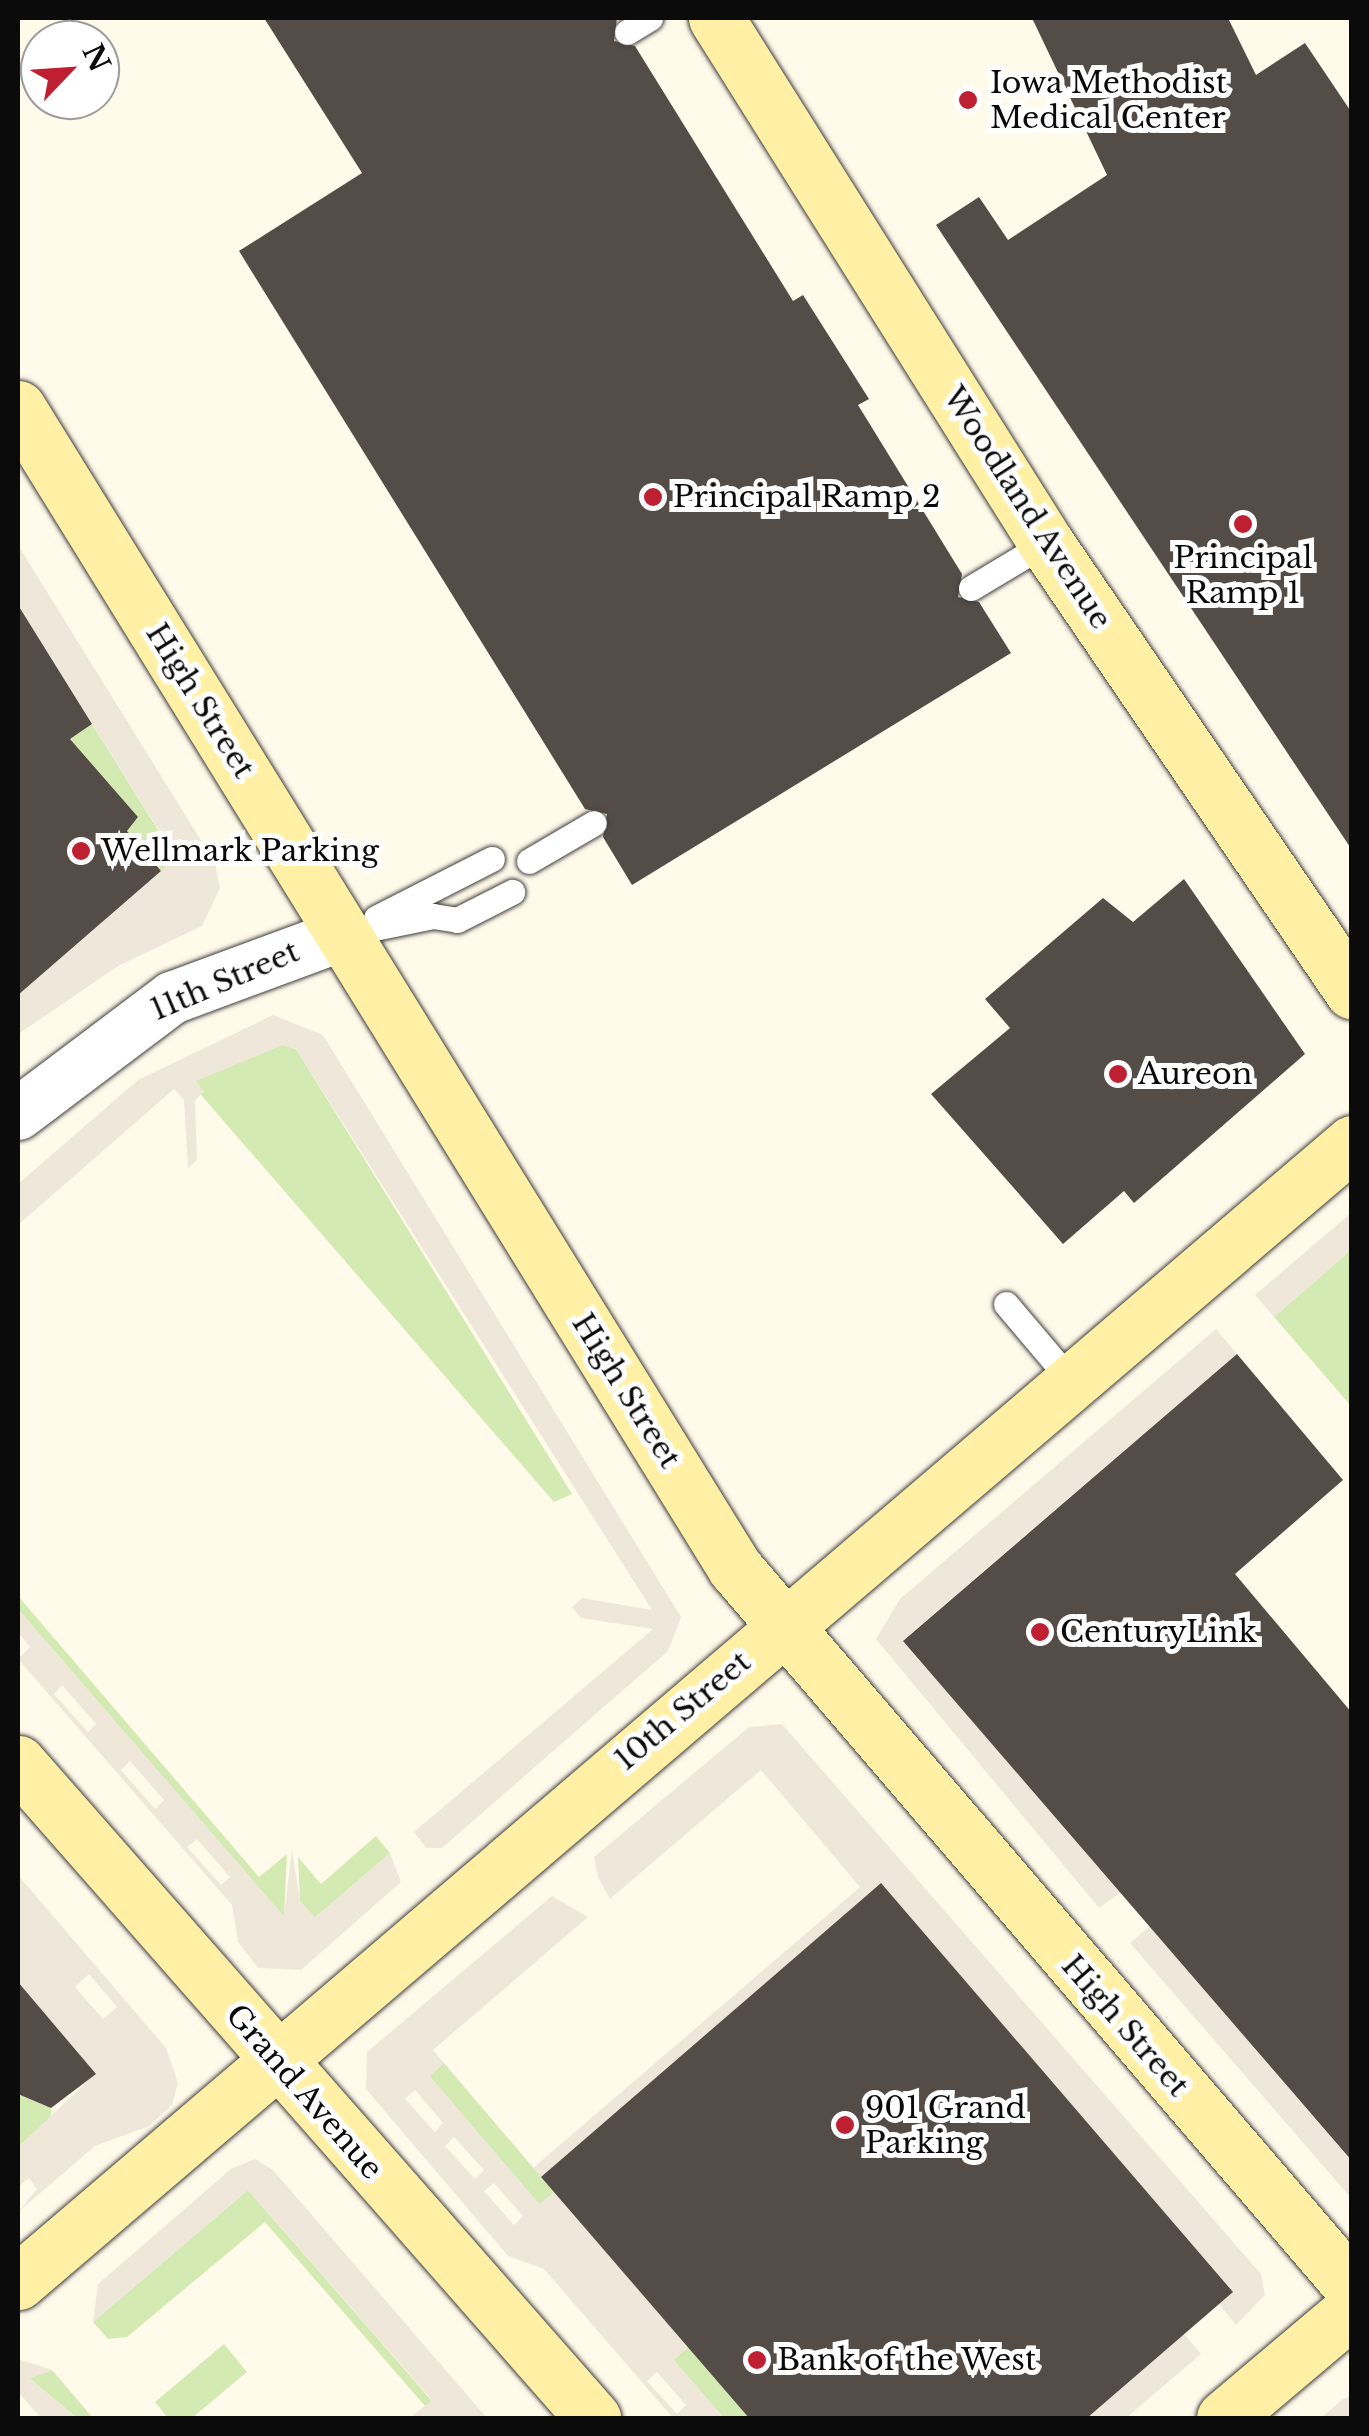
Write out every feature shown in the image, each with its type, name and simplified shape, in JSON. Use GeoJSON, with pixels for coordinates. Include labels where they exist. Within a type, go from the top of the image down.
{"type":"FeatureCollection","features":[{"type":"Feature","properties":{"kind":"main road","name":"Woodland Avenue"},"geometry":{"type":"LineString","coordinates":[[716,18],[1046,543],[1352,990]]}},
{"type":"Feature","properties":{"kind":"main road","name":"High Street"},"geometry":{"type":"LineString","coordinates":[[18,408],[780,1629],[1352,2287]]}},
{"type":"Feature","properties":{"kind":"main road","name":"10th Street"},"geometry":{"type":"LineString","coordinates":[[18,2282],[1352,1142]]}},
{"type":"Feature","properties":{"kind":"main road","name":"Grand Avenue"},"geometry":{"type":"LineString","coordinates":[[18,1762],[594,2418]]}},
{"type":"Feature","properties":{"kind":"main road"},"geometry":{"type":"LineString","coordinates":[[1224,2418],[1352,2310]]}},
{"type":"Feature","properties":{"kind":"street","name":"11th Street"},"geometry":{"type":"LineString","coordinates":[[18,1114],[95,1048],[172,998],[345,934]]}},
{"type":"Feature","properties":{"kind":"lane"},"geometry":{"type":"LineString","coordinates":[[626,32],[650,18]]}},
{"type":"Feature","properties":{"kind":"lane"},"geometry":{"type":"LineString","coordinates":[[970,588],[1046,543]]}},
{"type":"Feature","properties":{"kind":"lane"},"geometry":{"type":"LineString","coordinates":[[529,861],[594,823]]}},
{"type":"Feature","properties":{"kind":"lane"},"geometry":{"type":"LineString","coordinates":[[345,934],[492,859]]}},
{"type":"Feature","properties":{"kind":"lane"},"geometry":{"type":"LineString","coordinates":[[345,934],[432,916],[457,920],[512,892]]}},
{"type":"Feature","properties":{"kind":"lane"},"geometry":{"type":"LineString","coordinates":[[1006,1304],[1071,1381]]}},
{"type":"Feature","properties":{"kind":"green space"},"geometry":{"type":"Polygon","coordinates":[[[92,724],[176,859],[161,871],[127,831],[138,817],[70,739],[92,724]]]}},
{"type":"Feature","properties":{"kind":"green space"},"geometry":{"type":"Polygon","coordinates":[[[282,1045],[296,1049],[572,1494],[554,1502],[201,1095],[195,1081],[282,1045]]]}},
{"type":"Feature","properties":{"kind":"green space"},"geometry":{"type":"Polygon","coordinates":[[[1351,1250],[1351,1406],[1274,1317],[1351,1250]]]}},
{"type":"Feature","properties":{"kind":"green space"},"geometry":{"type":"Polygon","coordinates":[[[18,1596],[259,1877],[287,1854],[284,1917],[18,1609],[18,1596]]]}},
{"type":"Feature","properties":{"kind":"green space"},"geometry":{"type":"Polygon","coordinates":[[[376,1836],[390,1853],[315,1918],[300,1901],[298,1857],[321,1884],[376,1836]]]}},
{"type":"Feature","properties":{"kind":"green space"},"geometry":{"type":"Polygon","coordinates":[[[444,2063],[554,2192],[540,2205],[429,2076],[444,2063]]]}},
{"type":"Feature","properties":{"kind":"green space"},"geometry":{"type":"Polygon","coordinates":[[[18,2094],[51,2108],[51,2119],[18,2147],[18,2094]]]}},
{"type":"Feature","properties":{"kind":"green space"},"geometry":{"type":"Polygon","coordinates":[[[248,2190],[432,2401],[425,2406],[265,2222],[127,2337],[108,2339],[93,2322],[248,2190]]]}},
{"type":"Feature","properties":{"kind":"green space"},"geometry":{"type":"Polygon","coordinates":[[[224,2344],[247,2372],[192,2418],[168,2418],[155,2402],[224,2344]]]}},
{"type":"Feature","properties":{"kind":"green space"},"geometry":{"type":"Polygon","coordinates":[[[688,2347],[749,2418],[724,2418],[673,2360],[688,2347]]]}},
{"type":"Feature","properties":{"kind":"green space"},"geometry":{"type":"Polygon","coordinates":[[[52,2370],[93,2418],[77,2418],[29,2378],[52,2370]]]}},
{"type":"Feature","properties":{"kind":"shaded area"},"geometry":{"type":"Polygon","coordinates":[[[18,545],[215,863],[220,888],[202,926],[118,966],[20,1033],[18,995],[176,858],[18,605],[18,545]]]}},
{"type":"Feature","properties":{"kind":"shaded area"},"geometry":{"type":"Polygon","coordinates":[[[273,1015],[323,1035],[681,1617],[668,1651],[442,1848],[426,1848],[414,1832],[653,1629],[581,1618],[572,1607],[582,1598],[652,1610],[296,1049],[282,1045],[196,1081],[204,1092],[195,1100],[197,1160],[188,1168],[184,1100],[174,1089],[18,1225],[18,1184],[138,1080],[273,1015]]]}},
{"type":"Feature","properties":{"kind":"shaded area"},"geometry":{"type":"Polygon","coordinates":[[[1351,1213],[1351,1250],[1274,1317],[1255,1295],[1351,1213]]]}},
{"type":"Feature","properties":{"kind":"shaded area"},"geometry":{"type":"Polygon","coordinates":[[[1216,1329],[1237,1354],[903,1640],[1120,1893],[1099,1908],[876,1639],[900,1599],[1216,1329]]]}},
{"type":"Feature","properties":{"kind":"shaded area"},"geometry":{"type":"Polygon","coordinates":[[[18,1609],[284,1916],[292,1850],[300,1901],[315,1917],[390,1853],[401,1882],[301,1970],[258,1968],[238,1942],[232,1905],[18,1659],[30,1647],[18,1632],[18,1609]],[[62,1685],[54,1694],[88,1732],[96,1724],[62,1685]],[[130,1761],[121,1770],[155,1809],[164,1800],[130,1761]],[[197,1839],[187,1847],[221,1885],[230,1877],[197,1839]]]}},
{"type":"Feature","properties":{"kind":"shaded area"},"geometry":{"type":"Polygon","coordinates":[[[782,1724],[1261,2274],[1265,2295],[1236,2325],[1219,2304],[1233,2292],[881,1883],[541,2177],[533,2168],[860,1887],[761,1770],[610,1899],[598,1877],[594,1857],[749,1727],[782,1724]]]}},
{"type":"Feature","properties":{"kind":"shaded area"},"geometry":{"type":"Polygon","coordinates":[[[18,1875],[166,2048],[178,2083],[172,2105],[149,2126],[95,2146],[18,2212],[37,2189],[29,2178],[18,2187],[18,2147],[95,2074],[18,1982],[18,1875]],[[89,1974],[75,1987],[103,2019],[117,2007],[89,1974]]]}},
{"type":"Feature","properties":{"kind":"shaded area"},"geometry":{"type":"Polygon","coordinates":[[[552,1896],[588,1917],[433,2050],[444,2063],[430,2076],[539,2204],[554,2192],[688,2347],[674,2360],[724,2418],[673,2418],[544,2269],[508,2256],[366,2089],[367,2052],[552,1896]],[[415,2090],[405,2099],[435,2132],[443,2123],[415,2090]],[[454,2137],[445,2146],[475,2179],[484,2170],[454,2137]],[[494,2183],[484,2191],[514,2225],[523,2216],[494,2183]],[[657,2372],[647,2381],[677,2414],[686,2405],[657,2372]]]}},
{"type":"Feature","properties":{"kind":"shaded area"},"geometry":{"type":"Polygon","coordinates":[[[1150,1926],[1351,2161],[1351,2198],[1130,1943],[1150,1926]]]}},
{"type":"Feature","properties":{"kind":"shaded area"},"geometry":{"type":"Polygon","coordinates":[[[255,2159],[273,2170],[487,2418],[410,2418],[432,2400],[248,2190],[93,2322],[98,2284],[231,2169],[255,2159]]]}},
{"type":"Feature","properties":{"kind":"shaded area"},"geometry":{"type":"Polygon","coordinates":[[[1184,2334],[1201,2354],[1126,2418],[1087,2418],[1184,2334]]]}},
{"type":"Feature","properties":{"kind":"shaded area"},"geometry":{"type":"Polygon","coordinates":[[[18,2359],[52,2370],[30,2379],[77,2418],[41,2418],[18,2392],[18,2359]]]}},
{"type":"Feature","properties":{"kind":"shaded area"},"geometry":{"type":"Polygon","coordinates":[[[1351,2396],[1351,2418],[1321,2418],[1343,2399],[1351,2396]]]}},
{"type":"Feature","properties":{"kind":"building","name":"Principal Ramp 2"},"geometry":{"type":"Polygon","coordinates":[[[264,18],[617,18],[614,41],[635,46],[793,301],[803,295],[869,399],[858,405],[962,574],[958,597],[979,602],[1011,653],[632,885],[603,837],[607,814],[585,809],[239,251],[362,173],[264,18]]]}},
{"type":"Feature","properties":{"kind":"building","name":"Principal Ramp 1"},"geometry":{"type":"Polygon","coordinates":[[[1032,18],[1228,18],[1256,75],[1305,43],[1352,113],[1352,850],[936,225],[979,197],[1008,240],[1107,175],[1032,18]]]}},
{"type":"Feature","properties":{"kind":"building","name":"Wellmark Parking"},"geometry":{"type":"Polygon","coordinates":[[[18,605],[92,724],[70,739],[138,817],[127,831],[161,871],[18,995],[18,605]]]}},
{"type":"Feature","properties":{"kind":"building","name":"Aureon"},"geometry":{"type":"Polygon","coordinates":[[[1184,879],[1305,1054],[1134,1203],[1124,1191],[1063,1244],[931,1094],[1010,1028],[985,999],[1103,898],[1133,922],[1184,879]]]}},
{"type":"Feature","properties":{"kind":"building"},"geometry":{"type":"Polygon","coordinates":[[[1237,1354],[1343,1480],[1235,1574],[1352,1713],[1352,2161],[903,1641],[1237,1354]]]}},
{"type":"Feature","properties":{"kind":"building","name":"901 Grand Parking"},"geometry":{"type":"Polygon","coordinates":[[[881,1883],[1233,2292],[1087,2418],[749,2418],[541,2177],[881,1883]]]}},
{"type":"Feature","properties":{"kind":"building"},"geometry":{"type":"Polygon","coordinates":[[[18,1982],[96,2074],[51,2108],[18,2094],[18,1982]]]}},
{"type":"Feature","properties":{"kind":"place","name":"Iowa Methodist Medical Center"},"geometry":{"type":"Point","coordinates":[968,100]}},
{"type":"Feature","properties":{"kind":"place","name":"Principal Ramp 2"},"geometry":{"type":"Point","coordinates":[653,497]}},
{"type":"Feature","properties":{"kind":"place","name":"Principal Ramp 1"},"geometry":{"type":"Point","coordinates":[1243,524]}},
{"type":"Feature","properties":{"kind":"place","name":"Wellmark Parking"},"geometry":{"type":"Point","coordinates":[81,851]}},
{"type":"Feature","properties":{"kind":"place","name":"Aureon"},"geometry":{"type":"Point","coordinates":[1118,1074]}},
{"type":"Feature","properties":{"kind":"place","name":"CenturyLink"},"geometry":{"type":"Point","coordinates":[1040,1632]}},
{"type":"Feature","properties":{"kind":"place","name":"901 Grand Parking"},"geometry":{"type":"Point","coordinates":[845,2125]}},
{"type":"Feature","properties":{"kind":"place","name":"Bank of the West"},"geometry":{"type":"Point","coordinates":[757,2360]}}]}
